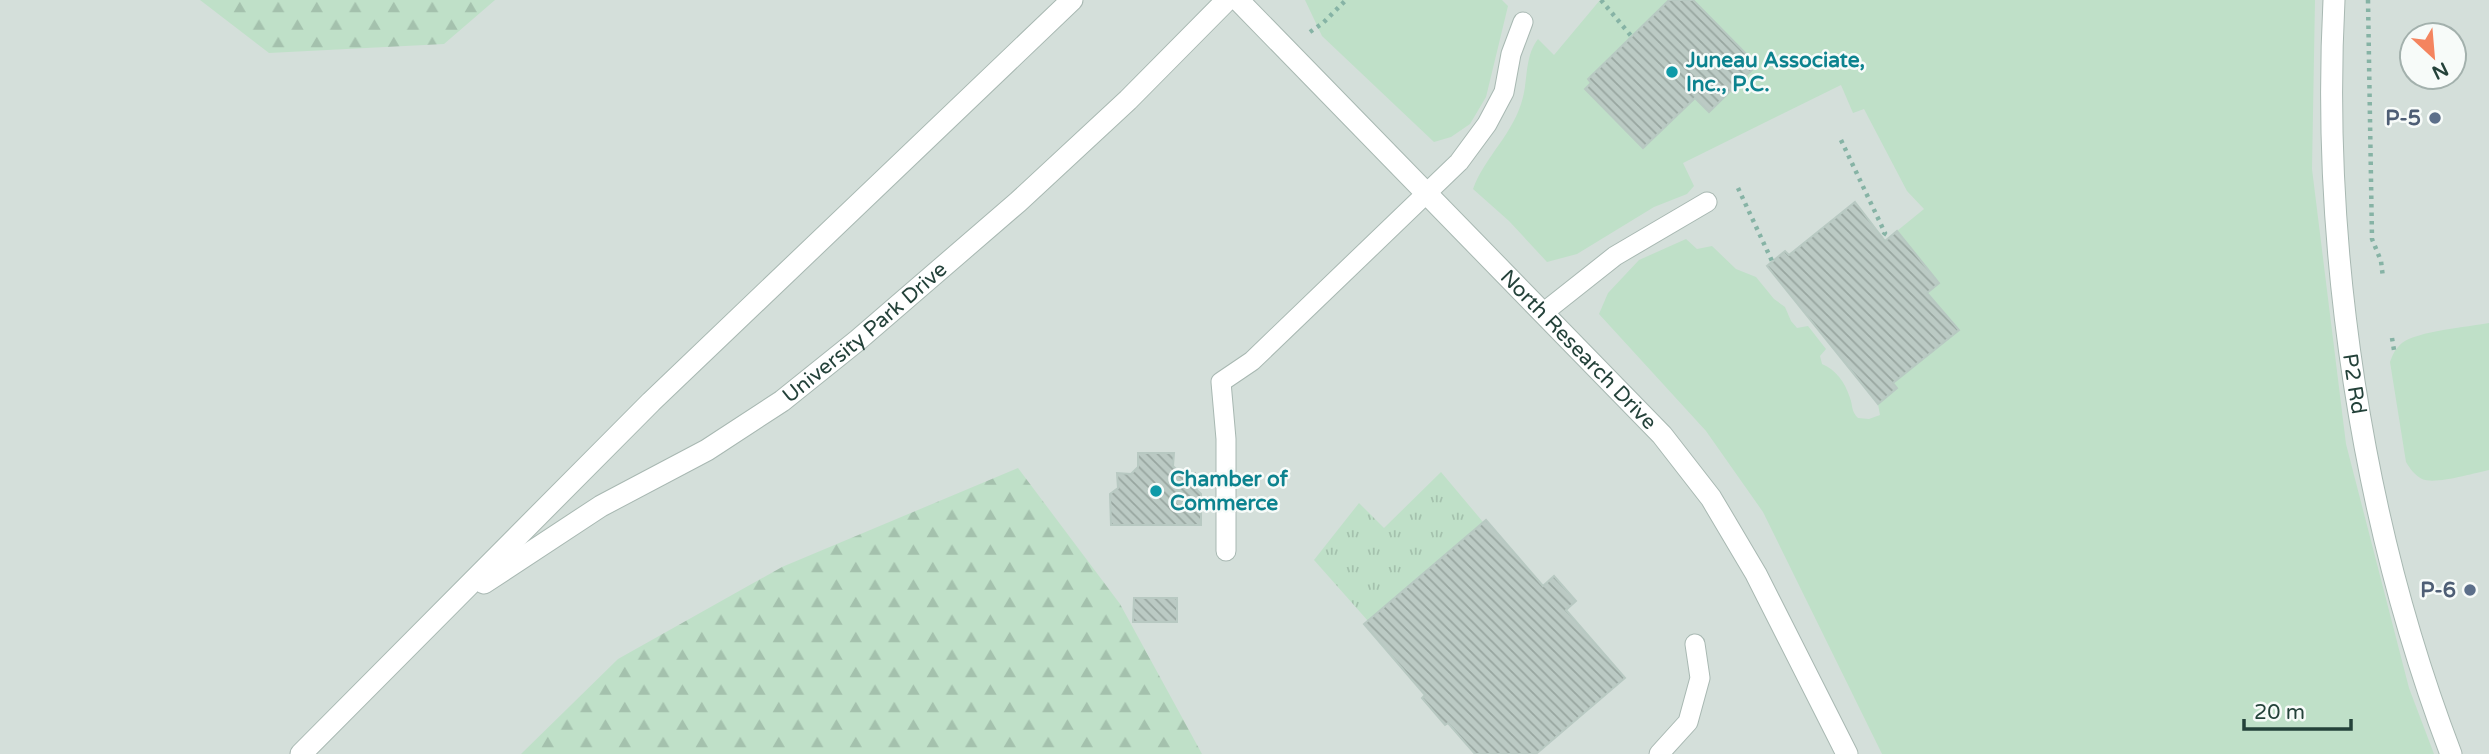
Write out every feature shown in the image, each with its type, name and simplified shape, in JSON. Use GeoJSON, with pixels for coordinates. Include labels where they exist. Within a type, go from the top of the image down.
{"type":"FeatureCollection","features":[{"type":"Feature","properties":{"kind":"street","name":"University Park Drive"},"geometry":{"type":"LineString","coordinates":[[301,754],[651,402],[1072,0]]}},
{"type":"Feature","properties":{"kind":"street","name":"University Park Drive"},"geometry":{"type":"LineString","coordinates":[[452,601],[464,597],[601,506],[707,450],[782,401],[858,340],[1018,202],[1128,100],[1227,0]]}},
{"type":"Feature","properties":{"kind":"street","name":"North Research Drive"},"geometry":{"type":"LineString","coordinates":[[1238,0],[1662,435],[1711,498],[1756,574],[1847,754]]}},
{"type":"Feature","properties":{"kind":"street","name":"P2 Rd"},"geometry":{"type":"LineString","coordinates":[[2334,0],[2333,165],[2343,292],[2360,418],[2386,542],[2429,695],[2451,754]]}},
{"type":"Feature","properties":{"kind":"lane"},"geometry":{"type":"LineString","coordinates":[[1226,551],[1226,439],[1221,382],[1252,361],[1459,162],[1487,124],[1504,92],[1511,54],[1522,22]]}},
{"type":"Feature","properties":{"kind":"lane"},"geometry":{"type":"LineString","coordinates":[[1543,313],[1615,256],[1707,202]]}},
{"type":"Feature","properties":{"kind":"lane"},"geometry":{"type":"LineString","coordinates":[[1659,754],[1688,722],[1700,678],[1695,644]]}},
{"type":"Feature","properties":{"kind":"path"},"geometry":{"type":"LineString","coordinates":[[1310,32],[1346,0]]}},
{"type":"Feature","properties":{"kind":"path"},"geometry":{"type":"LineString","coordinates":[[1601,0],[1632,37]]}},
{"type":"Feature","properties":{"kind":"path"},"geometry":{"type":"LineString","coordinates":[[2368,0],[2372,239],[2381,261],[2383,278]]}},
{"type":"Feature","properties":{"kind":"path"},"geometry":{"type":"LineString","coordinates":[[1841,140],[1885,233],[1882,237]]}},
{"type":"Feature","properties":{"kind":"path"},"geometry":{"type":"LineString","coordinates":[[1738,188],[1772,261]]}},
{"type":"Feature","properties":{"kind":"path"},"geometry":{"type":"LineString","coordinates":[[2392,338],[2394,350]]}},
{"type":"Feature","properties":{"kind":"shaded area"},"geometry":{"type":"Polygon","coordinates":[[[0,0],[2489,0],[2489,754],[0,754],[0,0]]]}},
{"type":"Feature","properties":{"kind":"green space"},"geometry":{"type":"Polygon","coordinates":[[[200,0],[495,0],[444,44],[269,53],[200,0]]]}},
{"type":"Feature","properties":{"kind":"green space"},"geometry":{"type":"Polygon","coordinates":[[[1305,0],[1502,0],[1508,6],[1486,97],[1470,124],[1451,137],[1434,142],[1322,36],[1305,0]]]}},
{"type":"Feature","properties":{"kind":"green space"},"geometry":{"type":"Polygon","coordinates":[[[1600,0],[2315,0],[2312,169],[2346,444],[2409,688],[2434,754],[1882,754],[1763,512],[1706,431],[1599,314],[1608,293],[1639,260],[1686,239],[1697,249],[1712,246],[1736,269],[1756,277],[1774,299],[1785,307],[1797,328],[1808,326],[1826,349],[1820,356],[1822,364],[1836,373],[1843,382],[1858,418],[1869,419],[1880,415],[1878,404],[1896,389],[1893,383],[1958,330],[1927,293],[1939,282],[1897,231],[1924,209],[1907,191],[1864,109],[1853,113],[1841,85],[1683,163],[1694,186],[1687,194],[1654,207],[1577,254],[1547,262],[1509,221],[1473,189],[1519,110],[1529,60],[1538,39],[1554,55],[1600,0]]]}},
{"type":"Feature","properties":{"kind":"green space"},"geometry":{"type":"Polygon","coordinates":[[[2489,323],[2489,470],[2445,480],[2422,479],[2406,462],[2390,362],[2392,356],[2402,343],[2419,335],[2489,323]]]}},
{"type":"Feature","properties":{"kind":"green space"},"geometry":{"type":"Polygon","coordinates":[[[1018,468],[1120,604],[1202,754],[521,754],[618,659],[782,567],[1018,468]]]}},
{"type":"Feature","properties":{"kind":"green space"},"geometry":{"type":"Polygon","coordinates":[[[1441,472],[1483,522],[1368,621],[1314,560],[1359,503],[1384,528],[1441,472]]]}},
{"type":"Feature","properties":{"kind":"building","name":"Juneau Associate, Inc., P.C."},"geometry":{"type":"Polygon","coordinates":[[[1669,0],[1693,0],[1757,65],[1709,112],[1695,98],[1643,148],[1585,89],[1591,83],[1588,79],[1669,0]]]}},
{"type":"Feature","properties":{"kind":"building"},"geometry":{"type":"Polygon","coordinates":[[[1855,202],[1885,241],[1897,231],[1939,283],[1927,293],[1959,330],[1893,383],[1897,388],[1878,404],[1767,266],[1785,251],[1789,255],[1855,202]]]}},
{"type":"Feature","properties":{"kind":"building","name":"Chamber of Commerce"},"geometry":{"type":"Polygon","coordinates":[[[1138,453],[1174,453],[1173,466],[1180,473],[1195,473],[1194,487],[1201,494],[1201,525],[1111,525],[1110,494],[1118,488],[1117,473],[1131,474],[1138,467],[1138,453]]]}},
{"type":"Feature","properties":{"kind":"building"},"geometry":{"type":"Polygon","coordinates":[[[1486,520],[1543,586],[1554,576],[1576,601],[1566,610],[1625,678],[1536,754],[1475,754],[1448,723],[1445,725],[1422,698],[1425,695],[1364,624],[1486,520]]]}},
{"type":"Feature","properties":{"kind":"building"},"geometry":{"type":"Polygon","coordinates":[[[1134,598],[1177,598],[1177,622],[1133,622],[1134,598]]]}},
{"type":"Feature","properties":{"kind":"place","name":"Juneau Associate, Inc., P.C."},"geometry":{"type":"Point","coordinates":[1672,72]}},
{"type":"Feature","properties":{"kind":"place","name":"P-5"},"geometry":{"type":"Point","coordinates":[2435,118]}},
{"type":"Feature","properties":{"kind":"place","name":"Chamber of Commerce"},"geometry":{"type":"Point","coordinates":[1156,491]}},
{"type":"Feature","properties":{"kind":"place","name":"P-6"},"geometry":{"type":"Point","coordinates":[2470,590]}}]}
